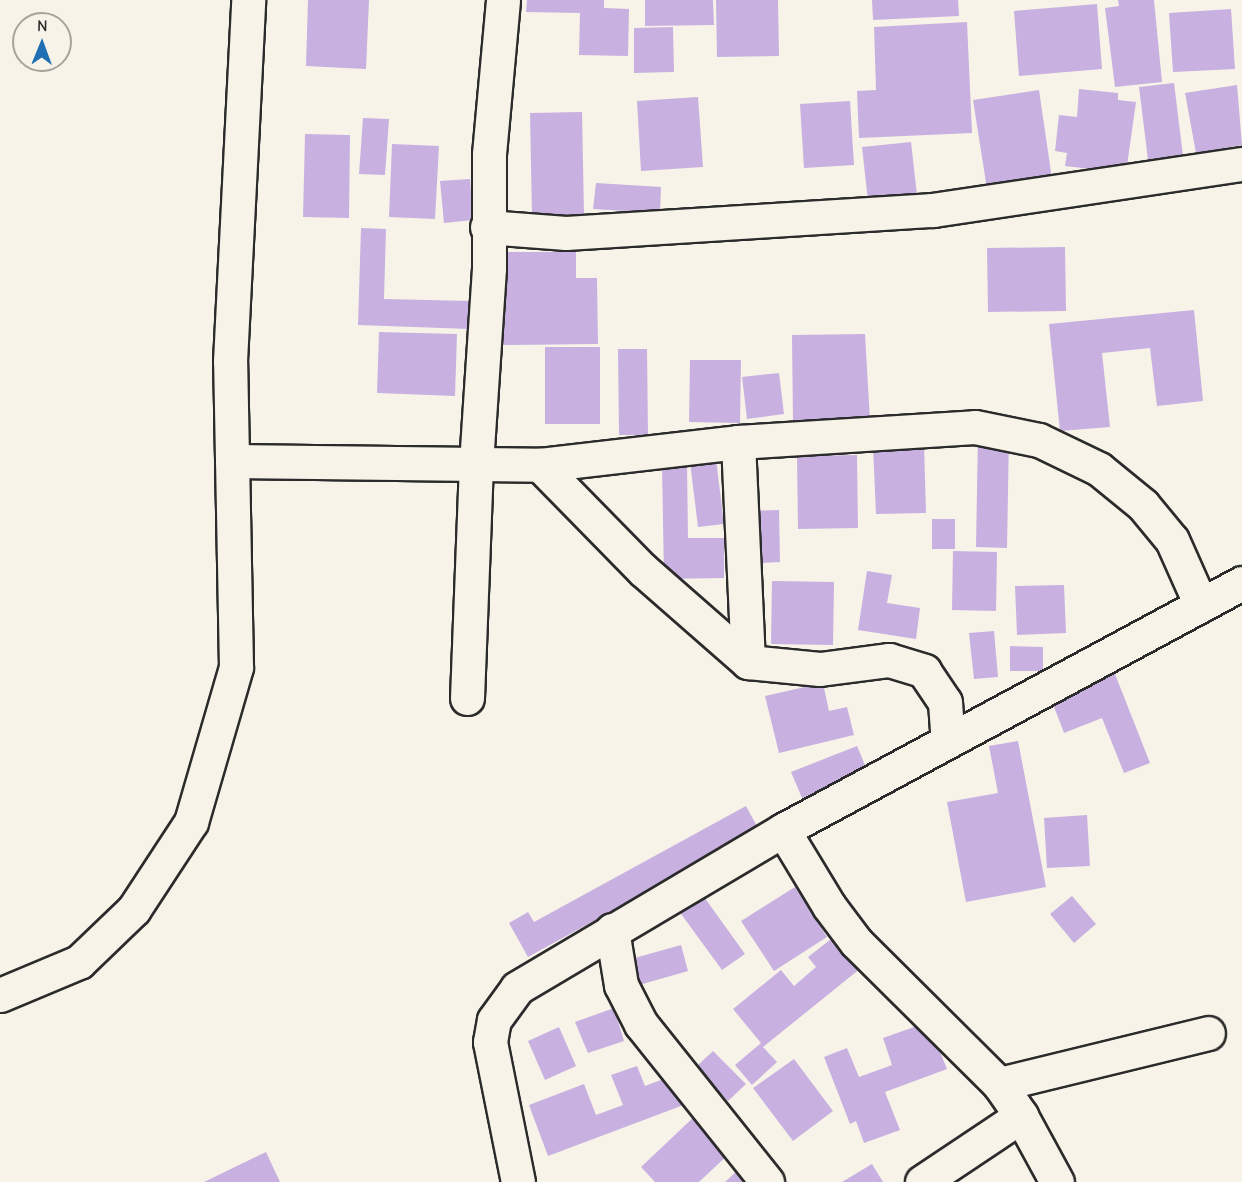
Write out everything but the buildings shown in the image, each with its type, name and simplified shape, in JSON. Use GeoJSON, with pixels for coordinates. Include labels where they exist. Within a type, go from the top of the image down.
{"type":"FeatureCollection","features":[{"type":"Feature","properties":{"kind":"street"},"geometry":{"type":"LineString","coordinates":[[0,995],[79,962],[134,909],[191,822],[236,667],[230,361],[248,0]]}},
{"type":"Feature","properties":{"kind":"street"},"geometry":{"type":"LineString","coordinates":[[467,698],[476,464],[489,268],[487,227],[503,0]]}},
{"type":"Feature","properties":{"kind":"street"},"geometry":{"type":"LineString","coordinates":[[487,227],[566,233],[933,210],[1242,164]]}},
{"type":"Feature","properties":{"kind":"street"},"geometry":{"type":"LineString","coordinates":[[232,461],[540,465],[738,442],[975,427],[1039,440],[1099,469],[1143,505],[1172,540],[1201,605]]}},
{"type":"Feature","properties":{"kind":"street"},"geometry":{"type":"LineString","coordinates":[[738,442],[748,662]]}},
{"type":"Feature","properties":{"kind":"street"},"geometry":{"type":"LineString","coordinates":[[540,465],[643,570],[748,662],[820,669],[889,660],[924,671],[945,702],[948,741]]}},
{"type":"Feature","properties":{"kind":"street"},"geometry":{"type":"LineString","coordinates":[[518,1182],[492,1067],[490,1042],[494,1020],[517,988],[783,830],[1242,583]]}},
{"type":"Feature","properties":{"kind":"street"},"geometry":{"type":"LineString","coordinates":[[783,830],[829,906],[856,942],[999,1084],[1022,1116],[1057,1182]]}},
{"type":"Feature","properties":{"kind":"street"},"geometry":{"type":"LineString","coordinates":[[612,930],[621,985],[641,1024],[767,1182]]}},
{"type":"Feature","properties":{"kind":"street"},"geometry":{"type":"LineString","coordinates":[[999,1084],[1208,1033]]}},
{"type":"Feature","properties":{"kind":"street"},"geometry":{"type":"LineString","coordinates":[[922,1182],[1022,1116]]}}]}
